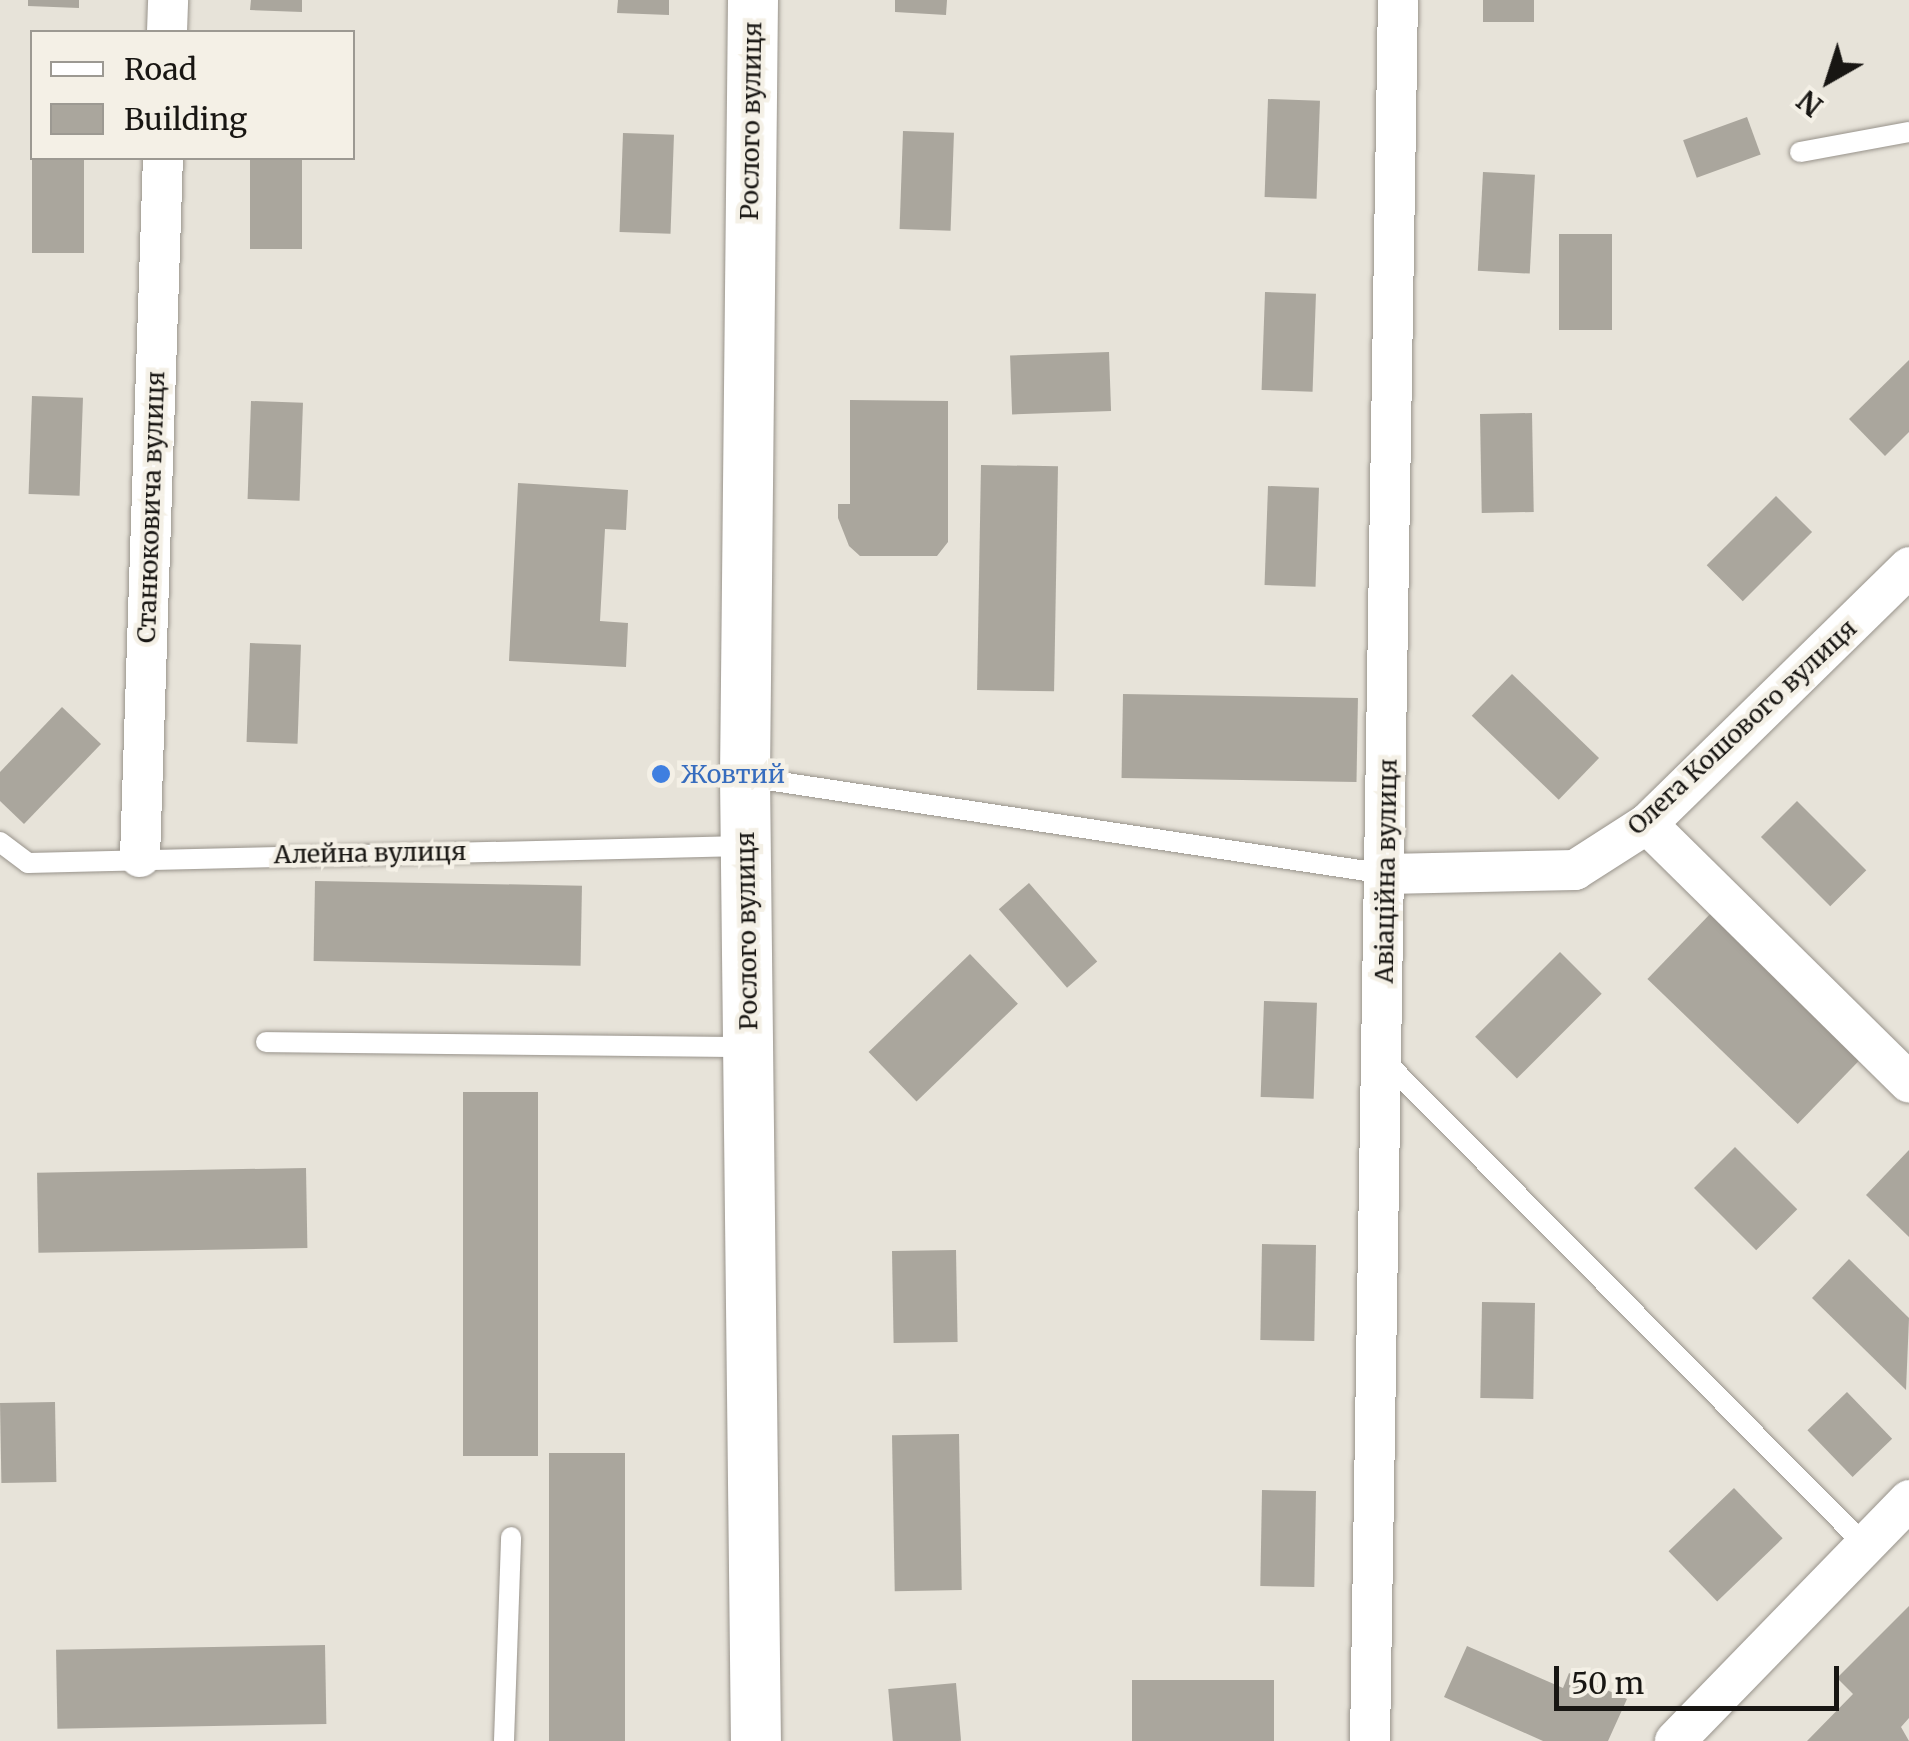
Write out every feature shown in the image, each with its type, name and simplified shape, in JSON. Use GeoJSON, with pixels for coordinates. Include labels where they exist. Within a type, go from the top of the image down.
{"type":"FeatureCollection","features":[{"type":"Feature","properties":{"kind":"street"},"geometry":{"type":"LineString","coordinates":[[167,30],[168,0]]}},
{"type":"Feature","properties":{"kind":"street","name":"Рослого вулиця"},"geometry":{"type":"LineString","coordinates":[[752,0],[745,777],[756,1741]]}},
{"type":"Feature","properties":{"kind":"street","name":"Авіаційна вулиця"},"geometry":{"type":"LineString","coordinates":[[1370,1741],[1384,1060],[1398,0]]}},
{"type":"Feature","properties":{"kind":"street","name":"Станюковича вулиця"},"geometry":{"type":"LineString","coordinates":[[140,857],[163,160]]}},
{"type":"Feature","properties":{"kind":"street","name":"Олега Кошового вулиця"},"geometry":{"type":"LineString","coordinates":[[1386,874],[1575,870],[1647,824],[1909,568]]}},
{"type":"Feature","properties":{"kind":"street"},"geometry":{"type":"LineString","coordinates":[[1647,824],[1909,1082]]}},
{"type":"Feature","properties":{"kind":"street"},"geometry":{"type":"LineString","coordinates":[[1675,1741],[1909,1500]]}},
{"type":"Feature","properties":{"kind":"lane"},"geometry":{"type":"LineString","coordinates":[[1800,152],[1909,132]]}},
{"type":"Feature","properties":{"kind":"lane"},"geometry":{"type":"LineString","coordinates":[[745,777],[1386,874]]}},
{"type":"Feature","properties":{"kind":"lane","name":"Алейна вулиця"},"geometry":{"type":"LineString","coordinates":[[0,842],[28,862],[746,846]]}},
{"type":"Feature","properties":{"kind":"lane"},"geometry":{"type":"LineString","coordinates":[[266,1042],[748,1046]]}},
{"type":"Feature","properties":{"kind":"lane"},"geometry":{"type":"LineString","coordinates":[[1384,1060],[1865,1545]]}},
{"type":"Feature","properties":{"kind":"lane"},"geometry":{"type":"LineString","coordinates":[[504,1741],[511,1537]]}},
{"type":"Feature","properties":{"kind":"building"},"geometry":{"type":"Polygon","coordinates":[[[28,0],[79,0],[79,8],[28,6],[28,0]]]}},
{"type":"Feature","properties":{"kind":"building"},"geometry":{"type":"Polygon","coordinates":[[[251,0],[302,0],[302,12],[250,10],[251,0]]]}},
{"type":"Feature","properties":{"kind":"building"},"geometry":{"type":"Polygon","coordinates":[[[618,0],[669,0],[669,15],[617,13],[618,0]]]}},
{"type":"Feature","properties":{"kind":"building"},"geometry":{"type":"Polygon","coordinates":[[[895,0],[947,0],[946,15],[895,12],[895,0]]]}},
{"type":"Feature","properties":{"kind":"building"},"geometry":{"type":"Polygon","coordinates":[[[1483,0],[1534,0],[1534,22],[1483,22],[1483,0]]]}},
{"type":"Feature","properties":{"kind":"building"},"geometry":{"type":"Polygon","coordinates":[[[1268,99],[1320,101],[1317,199],[1265,197],[1268,99]]]}},
{"type":"Feature","properties":{"kind":"building"},"geometry":{"type":"Polygon","coordinates":[[[1747,117],[1761,155],[1697,178],[1683,140],[1747,117]]]}},
{"type":"Feature","properties":{"kind":"building"},"geometry":{"type":"Polygon","coordinates":[[[903,131],[954,133],[951,231],[900,229],[903,131]]]}},
{"type":"Feature","properties":{"kind":"building"},"geometry":{"type":"Polygon","coordinates":[[[623,133],[674,135],[671,234],[620,232],[623,133]]]}},
{"type":"Feature","properties":{"kind":"building"},"geometry":{"type":"Polygon","coordinates":[[[32,160],[84,160],[84,253],[32,253],[32,160]]]}},
{"type":"Feature","properties":{"kind":"building"},"geometry":{"type":"Polygon","coordinates":[[[250,160],[302,160],[302,249],[250,249],[250,160]]]}},
{"type":"Feature","properties":{"kind":"building"},"geometry":{"type":"Polygon","coordinates":[[[1483,172],[1535,175],[1530,274],[1478,271],[1483,172]]]}},
{"type":"Feature","properties":{"kind":"building"},"geometry":{"type":"Polygon","coordinates":[[[1559,234],[1612,234],[1612,330],[1559,330],[1559,234]]]}},
{"type":"Feature","properties":{"kind":"building"},"geometry":{"type":"Polygon","coordinates":[[[1265,292],[1316,294],[1313,392],[1262,390],[1265,292]]]}},
{"type":"Feature","properties":{"kind":"building"},"geometry":{"type":"Polygon","coordinates":[[[1109,352],[1111,411],[1012,414],[1010,355],[1109,352]]]}},
{"type":"Feature","properties":{"kind":"building"},"geometry":{"type":"Polygon","coordinates":[[[1909,360],[1909,432],[1885,456],[1849,419],[1909,360]]]}},
{"type":"Feature","properties":{"kind":"building"},"geometry":{"type":"Polygon","coordinates":[[[32,396],[83,398],[80,496],[29,494],[32,396]]]}},
{"type":"Feature","properties":{"kind":"building"},"geometry":{"type":"Polygon","coordinates":[[[850,400],[948,401],[948,542],[937,556],[860,556],[849,546],[838,518],[838,504],[850,504],[850,400]]]}},
{"type":"Feature","properties":{"kind":"building"},"geometry":{"type":"Polygon","coordinates":[[[251,401],[303,403],[300,501],[248,499],[251,401]]]}},
{"type":"Feature","properties":{"kind":"building"},"geometry":{"type":"Polygon","coordinates":[[[1532,413],[1534,512],[1482,513],[1480,414],[1532,413]]]}},
{"type":"Feature","properties":{"kind":"building"},"geometry":{"type":"Polygon","coordinates":[[[981,465],[1058,466],[1054,691],[977,690],[981,465]]]}},
{"type":"Feature","properties":{"kind":"building"},"geometry":{"type":"Polygon","coordinates":[[[518,483],[628,490],[626,530],[605,529],[600,621],[628,623],[626,667],[509,661],[518,483]]]}},
{"type":"Feature","properties":{"kind":"building"},"geometry":{"type":"Polygon","coordinates":[[[1268,486],[1319,488],[1316,587],[1265,585],[1268,486]]]}},
{"type":"Feature","properties":{"kind":"building"},"geometry":{"type":"Polygon","coordinates":[[[1776,496],[1812,532],[1743,601],[1707,565],[1776,496]]]}},
{"type":"Feature","properties":{"kind":"building"},"geometry":{"type":"Polygon","coordinates":[[[250,643],[301,645],[298,744],[247,742],[250,643]]]}},
{"type":"Feature","properties":{"kind":"building"},"geometry":{"type":"Polygon","coordinates":[[[1512,674],[1599,758],[1559,800],[1472,716],[1512,674]]]}},
{"type":"Feature","properties":{"kind":"building"},"geometry":{"type":"Polygon","coordinates":[[[1123,694],[1358,698],[1356,782],[1122,778],[1123,694]]]}},
{"type":"Feature","properties":{"kind":"building"},"geometry":{"type":"Polygon","coordinates":[[[62,707],[101,744],[24,824],[0,801],[0,772],[62,707]]]}},
{"type":"Feature","properties":{"kind":"building"},"geometry":{"type":"Polygon","coordinates":[[[1797,801],[1866,870],[1830,906],[1761,837],[1797,801]]]}},
{"type":"Feature","properties":{"kind":"building"},"geometry":{"type":"Polygon","coordinates":[[[315,881],[582,886],[581,966],[314,961],[315,881]]]}},
{"type":"Feature","properties":{"kind":"building"},"geometry":{"type":"Polygon","coordinates":[[[1029,883],[1097,961],[1067,988],[999,909],[1029,883]]]}},
{"type":"Feature","properties":{"kind":"building"},"geometry":{"type":"Polygon","coordinates":[[[1712,912],[1862,1057],[1798,1124],[1647,979],[1712,912]]]}},
{"type":"Feature","properties":{"kind":"building"},"geometry":{"type":"Polygon","coordinates":[[[1560,952],[1602,994],[1517,1079],[1475,1037],[1560,952]]]}},
{"type":"Feature","properties":{"kind":"building"},"geometry":{"type":"Polygon","coordinates":[[[970,954],[1018,1004],[917,1102],[869,1052],[970,954]]]}},
{"type":"Feature","properties":{"kind":"building"},"geometry":{"type":"Polygon","coordinates":[[[1264,1001],[1317,1003],[1314,1099],[1261,1097],[1264,1001]]]}},
{"type":"Feature","properties":{"kind":"building"},"geometry":{"type":"Polygon","coordinates":[[[463,1092],[538,1092],[538,1456],[463,1456],[463,1092]]]}},
{"type":"Feature","properties":{"kind":"building"},"geometry":{"type":"Polygon","coordinates":[[[1735,1147],[1797,1209],[1756,1250],[1694,1188],[1735,1147]]]}},
{"type":"Feature","properties":{"kind":"building"},"geometry":{"type":"Polygon","coordinates":[[[1909,1150],[1909,1237],[1866,1195],[1909,1150]]]}},
{"type":"Feature","properties":{"kind":"building"},"geometry":{"type":"Polygon","coordinates":[[[306,1168],[307,1248],[38,1253],[37,1173],[306,1168]]]}},
{"type":"Feature","properties":{"kind":"building"},"geometry":{"type":"Polygon","coordinates":[[[1262,1244],[1316,1245],[1314,1341],[1260,1340],[1262,1244]]]}},
{"type":"Feature","properties":{"kind":"building"},"geometry":{"type":"Polygon","coordinates":[[[956,1250],[958,1342],[894,1343],[892,1251],[956,1250]]]}},
{"type":"Feature","properties":{"kind":"building"},"geometry":{"type":"Polygon","coordinates":[[[1849,1259],[1909,1318],[1906,1390],[1812,1298],[1849,1259]]]}},
{"type":"Feature","properties":{"kind":"building"},"geometry":{"type":"Polygon","coordinates":[[[1482,1302],[1535,1303],[1533,1399],[1480,1398],[1482,1302]]]}},
{"type":"Feature","properties":{"kind":"building"},"geometry":{"type":"Polygon","coordinates":[[[1847,1392],[1892,1439],[1853,1477],[1807,1430],[1847,1392]]]}},
{"type":"Feature","properties":{"kind":"building"},"geometry":{"type":"Polygon","coordinates":[[[55,1402],[56,1482],[1,1483],[0,1403],[55,1402]]]}},
{"type":"Feature","properties":{"kind":"building"},"geometry":{"type":"Polygon","coordinates":[[[959,1434],[962,1590],[895,1591],[892,1435],[959,1434]]]}},
{"type":"Feature","properties":{"kind":"building"},"geometry":{"type":"Polygon","coordinates":[[[549,1453],[625,1453],[625,1741],[549,1741],[549,1453]]]}},
{"type":"Feature","properties":{"kind":"building"},"geometry":{"type":"Polygon","coordinates":[[[1734,1488],[1783,1538],[1717,1602],[1669,1551],[1734,1488]]]}},
{"type":"Feature","properties":{"kind":"building"},"geometry":{"type":"Polygon","coordinates":[[[1262,1490],[1316,1491],[1314,1587],[1260,1586],[1262,1490]]]}},
{"type":"Feature","properties":{"kind":"building"},"geometry":{"type":"Polygon","coordinates":[[[1909,1606],[1909,1718],[1901,1727],[1909,1741],[1807,1741],[1853,1694],[1837,1678],[1909,1606]]]}},
{"type":"Feature","properties":{"kind":"building"},"geometry":{"type":"Polygon","coordinates":[[[325,1645],[326,1724],[57,1729],[56,1650],[325,1645]]]}},
{"type":"Feature","properties":{"kind":"building"},"geometry":{"type":"Polygon","coordinates":[[[1467,1646],[1563,1688],[1569,1673],[1627,1699],[1608,1741],[1543,1741],[1444,1697],[1467,1646]]]}},
{"type":"Feature","properties":{"kind":"building"},"geometry":{"type":"Polygon","coordinates":[[[1132,1680],[1274,1680],[1274,1741],[1132,1741],[1132,1680]]]}},
{"type":"Feature","properties":{"kind":"building"},"geometry":{"type":"Polygon","coordinates":[[[956,1683],[961,1741],[893,1741],[888,1689],[956,1683]]]}},
{"type":"Feature","properties":{"kind":"place","name":"Жовтий"},"geometry":{"type":"Point","coordinates":[661,774]}}]}
